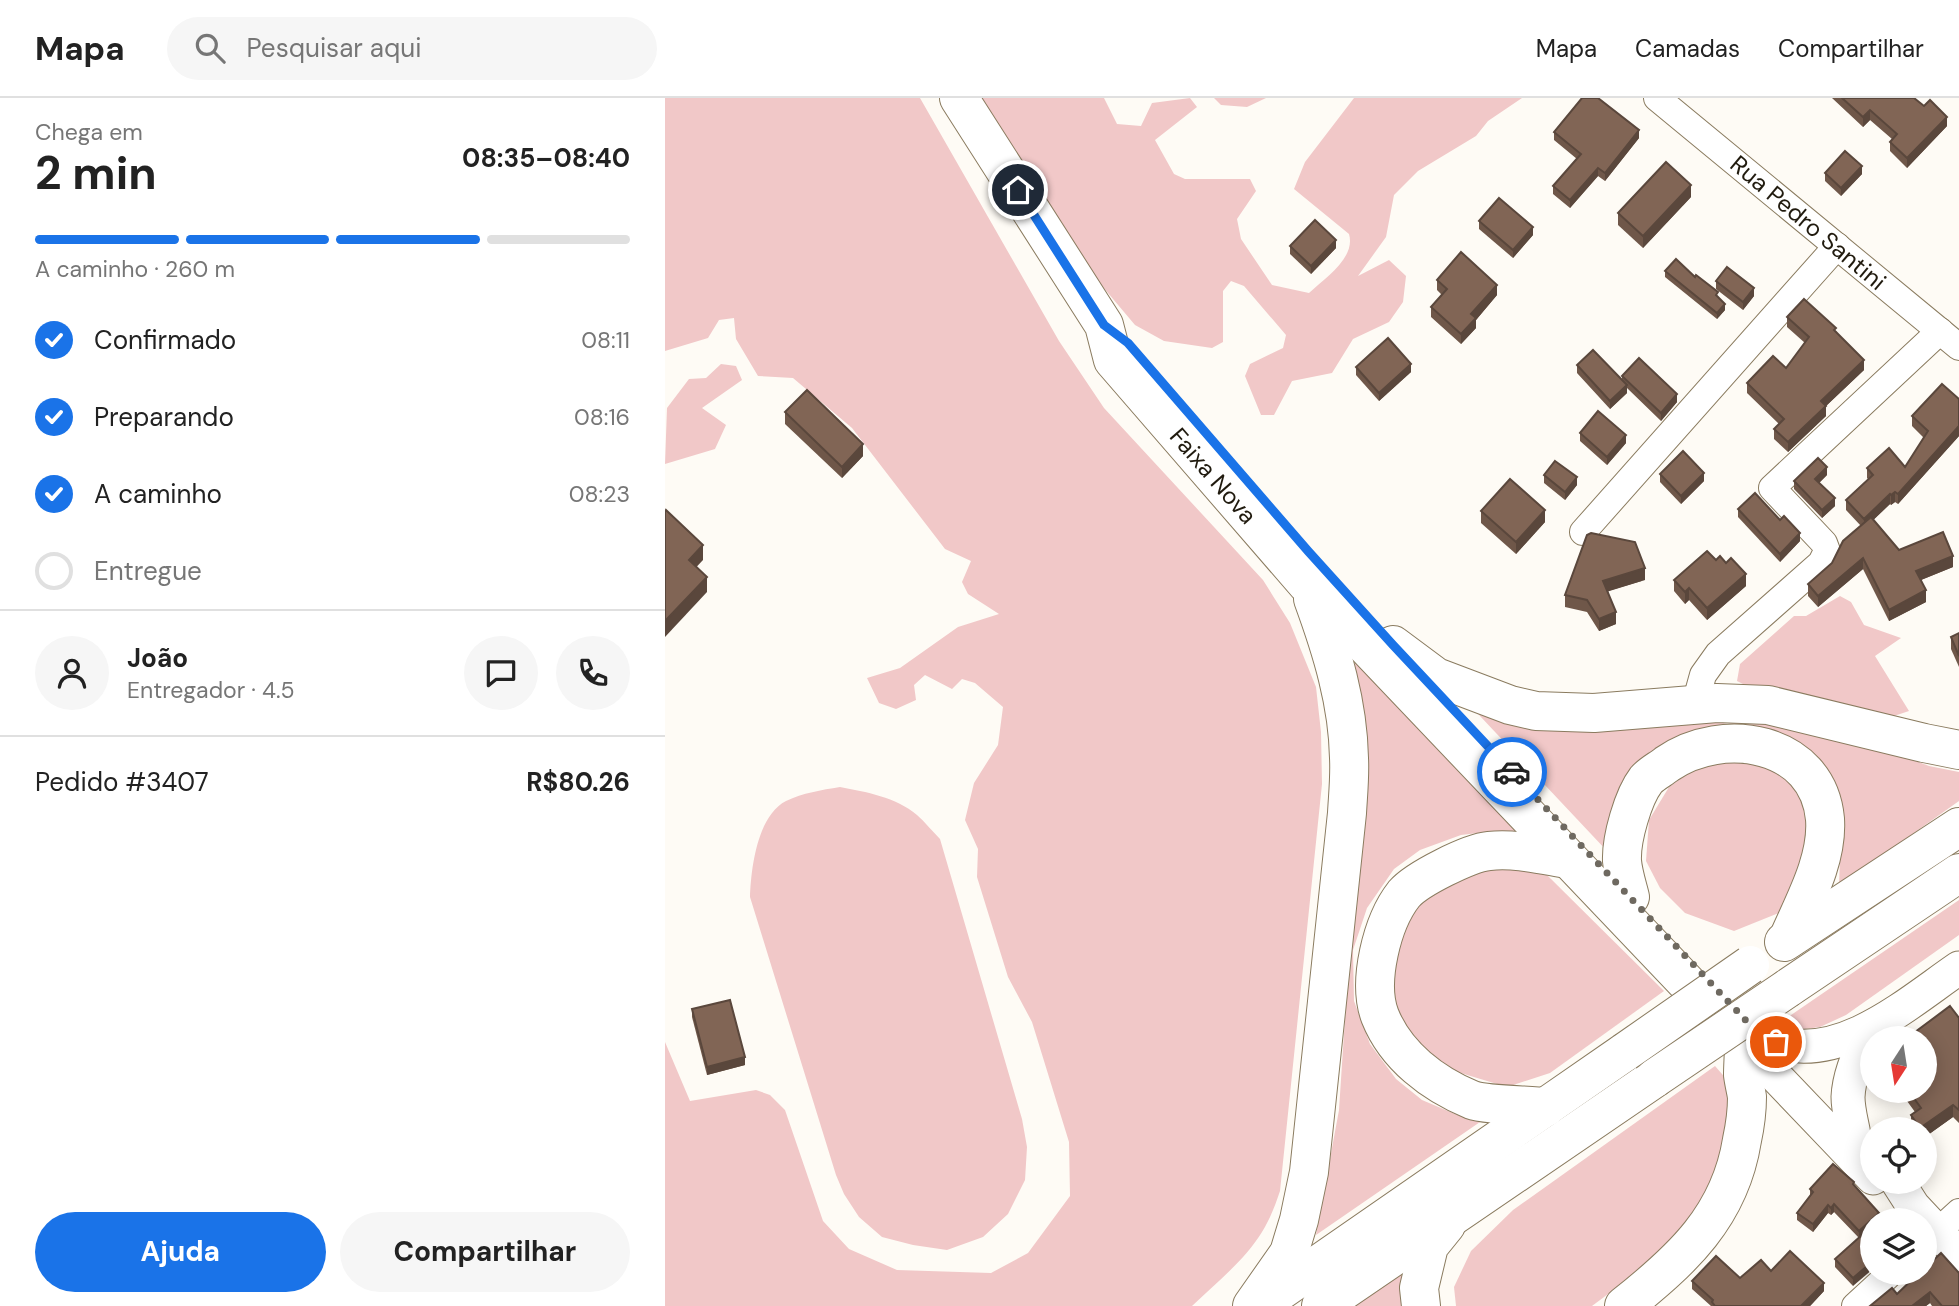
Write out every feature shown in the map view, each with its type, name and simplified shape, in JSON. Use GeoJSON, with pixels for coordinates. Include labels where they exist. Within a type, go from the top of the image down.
{"type":"FeatureCollection","features":[{"type":"Feature","properties":{"kind":"highway","name":"Faixa Nova"},"geometry":{"type":"LineString","coordinates":[[959,98],[1104,325],[1113,360],[1307,584],[1569,859],[1749,1036]]}},
{"type":"Feature","properties":{"kind":"highway","name":"Faixa Nova"},"geometry":{"type":"LineString","coordinates":[[1104,325],[1128,343],[1308,551],[1630,897],[1749,1036]]}},
{"type":"Feature","properties":{"kind":"highway"},"geometry":{"type":"LineString","coordinates":[[1252,1306],[1289,1253],[1309,1172],[1347,813],[1349,759],[1342,688],[1307,584]]}},
{"type":"Feature","properties":{"kind":"highway"},"geometry":{"type":"LineString","coordinates":[[1393,645],[1436,677],[1510,705],[1536,711],[1594,713],[1695,704],[1767,705],[1959,750]]}},
{"type":"Feature","properties":{"kind":"highway"},"geometry":{"type":"LineString","coordinates":[[1630,897],[1622,861],[1624,838],[1632,810],[1647,779],[1674,760],[1706,746],[1737,743],[1763,747],[1781,753],[1802,767],[1820,794],[1825,819],[1824,848],[1788,939]]}},
{"type":"Feature","properties":{"kind":"highway"},"geometry":{"type":"LineString","coordinates":[[1258,1306],[1788,939],[1959,827]]}},
{"type":"Feature","properties":{"kind":"highway"},"geometry":{"type":"LineString","coordinates":[[1546,1107],[1474,1101],[1435,1080],[1410,1061],[1391,1037],[1379,1014],[1375,971],[1387,929],[1405,892],[1458,860],[1488,851],[1569,859]]}},
{"type":"Feature","properties":{"kind":"highway"},"geometry":{"type":"LineString","coordinates":[[1321,1306],[1959,873]]}},
{"type":"Feature","properties":{"kind":"highway"},"geometry":{"type":"LineString","coordinates":[[1624,1306],[1664,1274],[1686,1252],[1713,1217],[1728,1191],[1739,1163],[1744,1131],[1747,1097],[1743,1077],[1749,1036]]}},
{"type":"Feature","properties":{"kind":"highway"},"geometry":{"type":"LineString","coordinates":[[1421,1306],[1419,1288],[1429,1246],[1456,1213]]}},
{"type":"Feature","properties":{"kind":"main road"},"geometry":{"type":"LineString","coordinates":[[1873,1026],[1959,968]]}},
{"type":"Feature","properties":{"kind":"main road"},"geometry":{"type":"LineString","coordinates":[[1749,1036],[1794,1046],[1809,1046],[1836,1042],[1860,1032]]}},
{"type":"Feature","properties":{"kind":"main road"},"geometry":{"type":"LineString","coordinates":[[1749,1036],[1860,1142]]}},
{"type":"Feature","properties":{"kind":"main road"},"geometry":{"type":"LineString","coordinates":[[1749,1036],[1860,1164]]}},
{"type":"Feature","properties":{"kind":"main road"},"geometry":{"type":"LineString","coordinates":[[1860,1053],[1853,1070],[1848,1100],[1860,1136]]}},
{"type":"Feature","properties":{"kind":"main road"},"geometry":{"type":"LineString","coordinates":[[1905,1194],[1945,1235]]}},
{"type":"Feature","properties":{"kind":"street","name":"Rua Pedro Santini"},"geometry":{"type":"LineString","coordinates":[[1657,98],[1949,339]]}},
{"type":"Feature","properties":{"kind":"street"},"geometry":{"type":"LineString","coordinates":[[1583,532],[1837,246]]}},
{"type":"Feature","properties":{"kind":"street"},"geometry":{"type":"LineString","coordinates":[[1695,704],[1703,675],[1718,654],[1821,563],[1827,551],[1824,543],[1772,488],[1949,339]]}},
{"type":"Feature","properties":{"kind":"street"},"geometry":{"type":"LineString","coordinates":[[1855,1306],[1878,1285]]}},
{"type":"Feature","properties":{"kind":"shaded area"},"geometry":{"type":"Polygon","coordinates":[[[665,98],[920,98],[1059,341],[1104,408],[1263,580],[1290,623],[1316,687],[1321,732],[1322,784],[1280,1191],[1270,1217],[1255,1242],[1230,1271],[1192,1306],[665,1306],[665,1042],[690,1101],[756,1090],[770,1095],[785,1110],[823,1221],[849,1249],[897,1270],[991,1273],[1028,1253],[1070,1196],[1069,1142],[1032,1022],[1008,977],[977,877],[978,849],[965,820],[974,783],[998,745],[1003,707],[975,683],[962,679],[952,689],[925,675],[914,685],[916,700],[896,709],[879,703],[867,678],[900,668],[958,627],[999,614],[968,594],[962,582],[971,561],[945,549],[852,428],[793,378],[758,376],[736,339],[734,318],[719,320],[708,338],[665,351],[665,98]]]}},
{"type":"Feature","properties":{"kind":"shaded area"},"geometry":{"type":"Polygon","coordinates":[[[974,98],[1104,98],[1117,124],[1141,126],[1152,103],[1190,98],[1197,107],[1155,140],[1174,174],[1185,179],[1250,179],[1256,191],[1237,219],[1241,239],[1272,285],[1309,293],[1344,259],[1350,243],[1349,234],[1294,189],[1305,162],[1354,98],[1522,98],[1488,121],[1476,136],[1418,171],[1394,195],[1386,237],[1358,276],[1389,260],[1406,276],[1403,302],[1389,322],[1353,339],[1332,373],[1292,381],[1274,415],[1261,415],[1245,376],[1250,364],[1283,348],[1286,335],[1244,286],[1231,281],[1223,291],[1223,342],[1212,348],[1164,341],[1135,325],[1097,280],[974,98]]]}},
{"type":"Feature","properties":{"kind":"shaded area"},"geometry":{"type":"Polygon","coordinates":[[[1214,98],[1266,98],[1247,107],[1221,105],[1214,98]]]}},
{"type":"Feature","properties":{"kind":"shaded area"},"geometry":{"type":"Polygon","coordinates":[[[721,364],[736,366],[742,380],[702,408],[726,425],[715,449],[665,464],[667,408],[689,379],[706,378],[721,364]]]}},
{"type":"Feature","properties":{"kind":"shaded area"},"geometry":{"type":"Polygon","coordinates":[[[1840,596],[1851,602],[1864,625],[1901,638],[1875,656],[1909,711],[1885,719],[1765,695],[1737,681],[1740,664],[1794,616],[1806,616],[1840,596]]]}},
{"type":"Feature","properties":{"kind":"shaded area"},"geometry":{"type":"Polygon","coordinates":[[[1353,653],[1524,835],[1495,831],[1461,835],[1420,850],[1394,869],[1367,908],[1353,950],[1354,1001],[1370,1044],[1396,1079],[1422,1100],[1480,1122],[1316,1235],[1339,1110],[1364,728],[1353,653]]]}},
{"type":"Feature","properties":{"kind":"shaded area"},"geometry":{"type":"Polygon","coordinates":[[[1464,699],[1755,715],[1890,751],[1929,766],[1959,772],[1959,801],[1839,886],[1841,830],[1768,729],[1727,723],[1677,736],[1654,753],[1607,851],[1464,699]]]}},
{"type":"Feature","properties":{"kind":"shaded area"},"geometry":{"type":"Polygon","coordinates":[[[1748,760],[1783,772],[1808,811],[1806,870],[1781,912],[1734,931],[1685,913],[1660,888],[1646,861],[1649,820],[1669,787],[1701,764],[1748,760]]]}},
{"type":"Feature","properties":{"kind":"shaded area"},"geometry":{"type":"Polygon","coordinates":[[[840,787],[880,796],[900,804],[917,815],[940,839],[1022,1119],[1027,1147],[1025,1180],[1008,1214],[983,1237],[947,1250],[882,1237],[859,1217],[844,1194],[750,897],[757,844],[768,818],[776,808],[799,796],[840,787]]]}},
{"type":"Feature","properties":{"kind":"shaded area"},"geometry":{"type":"Polygon","coordinates":[[[1512,863],[1547,875],[1664,991],[1550,1073],[1507,1087],[1454,1071],[1403,1040],[1388,988],[1396,920],[1426,890],[1484,869],[1512,863]]]}},
{"type":"Feature","properties":{"kind":"shaded area"},"geometry":{"type":"Polygon","coordinates":[[[1959,900],[1959,935],[1846,1015],[1820,1027],[1798,1030],[1775,1026],[1959,900]]]}},
{"type":"Feature","properties":{"kind":"shaded area"},"geometry":{"type":"Polygon","coordinates":[[[1715,1066],[1736,1090],[1723,1170],[1693,1218],[1643,1268],[1592,1306],[1456,1306],[1454,1287],[1471,1251],[1513,1210],[1715,1066]]]}},
{"type":"Feature","properties":{"kind":"shaded area"},"geometry":{"type":"Polygon","coordinates":[[[1405,1269],[1406,1306],[1349,1306],[1405,1269]]]}},
{"type":"Feature","properties":{"kind":"building"},"geometry":{"type":"Polygon","coordinates":[[[1582,98],[1598,98],[1639,130],[1605,173],[1598,168],[1570,200],[1553,186],[1581,154],[1554,132],[1582,98]]]}},
{"type":"Feature","properties":{"kind":"building"},"geometry":{"type":"Polygon","coordinates":[[[1842,98],[1914,98],[1924,106],[1930,100],[1947,117],[1907,158],[1890,142],[1897,134],[1870,110],[1863,117],[1842,98]]]}},
{"type":"Feature","properties":{"kind":"building"},"geometry":{"type":"Polygon","coordinates":[[[1845,151],[1862,166],[1841,188],[1825,173],[1845,151]]]}},
{"type":"Feature","properties":{"kind":"building"},"geometry":{"type":"Polygon","coordinates":[[[1666,162],[1691,185],[1643,236],[1618,213],[1666,162]]]}},
{"type":"Feature","properties":{"kind":"building"},"geometry":{"type":"Polygon","coordinates":[[[1499,198],[1533,227],[1513,250],[1479,221],[1499,198]]]}},
{"type":"Feature","properties":{"kind":"building"},"geometry":{"type":"Polygon","coordinates":[[[1315,220],[1336,240],[1311,266],[1290,246],[1315,220]]]}},
{"type":"Feature","properties":{"kind":"building"},"geometry":{"type":"Polygon","coordinates":[[[1461,252],[1497,285],[1471,314],[1476,318],[1461,334],[1431,307],[1447,289],[1437,280],[1461,252]]]}},
{"type":"Feature","properties":{"kind":"building"},"geometry":{"type":"Polygon","coordinates":[[[1676,259],[1695,277],[1696,275],[1718,292],[1716,295],[1725,304],[1717,313],[1665,271],[1676,259]]]}},
{"type":"Feature","properties":{"kind":"building"},"geometry":{"type":"Polygon","coordinates":[[[1727,267],[1754,288],[1743,302],[1716,281],[1727,267]]]}},
{"type":"Feature","properties":{"kind":"building"},"geometry":{"type":"Polygon","coordinates":[[[1804,299],[1836,328],[1834,330],[1864,360],[1821,401],[1826,406],[1788,442],[1774,429],[1784,419],[1747,383],[1773,356],[1786,368],[1809,337],[1787,317],[1804,299]]]}},
{"type":"Feature","properties":{"kind":"building"},"geometry":{"type":"Polygon","coordinates":[[[1388,338],[1411,364],[1379,393],[1356,367],[1388,338]]]}},
{"type":"Feature","properties":{"kind":"building"},"geometry":{"type":"Polygon","coordinates":[[[1593,350],[1627,385],[1610,401],[1577,365],[1593,350]]]}},
{"type":"Feature","properties":{"kind":"building"},"geometry":{"type":"Polygon","coordinates":[[[1639,358],[1677,394],[1661,413],[1622,376],[1639,358]]]}},
{"type":"Feature","properties":{"kind":"building"},"geometry":{"type":"Polygon","coordinates":[[[1942,384],[1959,399],[1959,426],[1898,494],[1890,494],[1864,519],[1846,500],[1873,475],[1867,468],[1889,448],[1905,467],[1928,431],[1912,416],[1942,384]]]}},
{"type":"Feature","properties":{"kind":"building"},"geometry":{"type":"Polygon","coordinates":[[[807,390],[863,444],[842,467],[785,412],[807,390]]]}},
{"type":"Feature","properties":{"kind":"building"},"geometry":{"type":"Polygon","coordinates":[[[1598,411],[1626,435],[1607,457],[1580,433],[1598,411]]]}},
{"type":"Feature","properties":{"kind":"building"},"geometry":{"type":"Polygon","coordinates":[[[1683,451],[1704,473],[1681,496],[1660,474],[1683,451]]]}},
{"type":"Feature","properties":{"kind":"building"},"geometry":{"type":"Polygon","coordinates":[[[1818,458],[1827,467],[1815,479],[1835,498],[1822,510],[1794,481],[1818,458]]]}},
{"type":"Feature","properties":{"kind":"building"},"geometry":{"type":"Polygon","coordinates":[[[1555,461],[1577,477],[1565,492],[1544,475],[1555,461]]]}},
{"type":"Feature","properties":{"kind":"building"},"geometry":{"type":"Polygon","coordinates":[[[1510,479],[1545,510],[1516,542],[1481,511],[1510,479]]]}},
{"type":"Feature","properties":{"kind":"building"},"geometry":{"type":"Polygon","coordinates":[[[1755,493],[1780,520],[1784,516],[1800,533],[1780,554],[1738,509],[1755,493]]]}},
{"type":"Feature","properties":{"kind":"building"},"geometry":{"type":"Polygon","coordinates":[[[666,510],[703,545],[689,560],[707,577],[665,621],[665,512],[666,510]]]}},
{"type":"Feature","properties":{"kind":"building"},"geometry":{"type":"Polygon","coordinates":[[[1871,517],[1899,550],[1943,532],[1953,556],[1916,571],[1926,590],[1889,610],[1863,558],[1818,596],[1808,584],[1832,563],[1843,541],[1871,517]]]}},
{"type":"Feature","properties":{"kind":"building"},"geometry":{"type":"Polygon","coordinates":[[[1591,533],[1635,542],[1645,568],[1603,581],[1616,612],[1599,619],[1587,600],[1565,595],[1587,535],[1591,533]]]}},
{"type":"Feature","properties":{"kind":"building"},"geometry":{"type":"Polygon","coordinates":[[[1707,551],[1716,560],[1720,556],[1726,563],[1731,558],[1746,574],[1707,608],[1689,588],[1685,592],[1674,580],[1707,551]]]}},
{"type":"Feature","properties":{"kind":"building"},"geometry":{"type":"Polygon","coordinates":[[[1959,633],[1959,656],[1951,637],[1959,633]]]}},
{"type":"Feature","properties":{"kind":"building"},"geometry":{"type":"Polygon","coordinates":[[[730,1000],[745,1057],[707,1067],[692,1009],[730,1000]]]}},
{"type":"Feature","properties":{"kind":"building"},"geometry":{"type":"Polygon","coordinates":[[[1950,1006],[1959,1018],[1959,1110],[1953,1105],[1936,1117],[1911,1115],[1921,1108],[1917,1103],[1937,1103],[1937,1026],[1923,1026],[1950,1006]]]}},
{"type":"Feature","properties":{"kind":"building"},"geometry":{"type":"Polygon","coordinates":[[[1833,1164],[1854,1182],[1860,1194],[1875,1208],[1860,1208],[1859,1231],[1834,1204],[1831,1208],[1828,1205],[1813,1224],[1797,1213],[1813,1192],[1810,1189],[1833,1164]]]}},
{"type":"Feature","properties":{"kind":"building"},"geometry":{"type":"Polygon","coordinates":[[[1860,1237],[1860,1272],[1853,1278],[1835,1259],[1860,1237]]]}},
{"type":"Feature","properties":{"kind":"building"},"geometry":{"type":"Polygon","coordinates":[[[1790,1251],[1824,1283],[1801,1306],[1715,1306],[1713,1300],[1692,1281],[1716,1256],[1740,1278],[1761,1260],[1771,1271],[1790,1251]]]}},
{"type":"Feature","properties":{"kind":"building"},"geometry":{"type":"Polygon","coordinates":[[[1941,1253],[1959,1273],[1959,1306],[1942,1306],[1930,1292],[1912,1306],[1870,1306],[1892,1288],[1897,1294],[1906,1285],[1937,1285],[1937,1257],[1941,1253]]]}},
{"type":"Feature","properties":{"kind":"way so far"},"geometry":{"type":"LineString","coordinates":[[1512,772],[1755,1030],[1776,1042]]}},
{"type":"Feature","properties":{"kind":"route"},"geometry":{"type":"LineString","coordinates":[[1018,190],[1104,325],[1128,343],[1308,551],[1512,772]]}}]}
